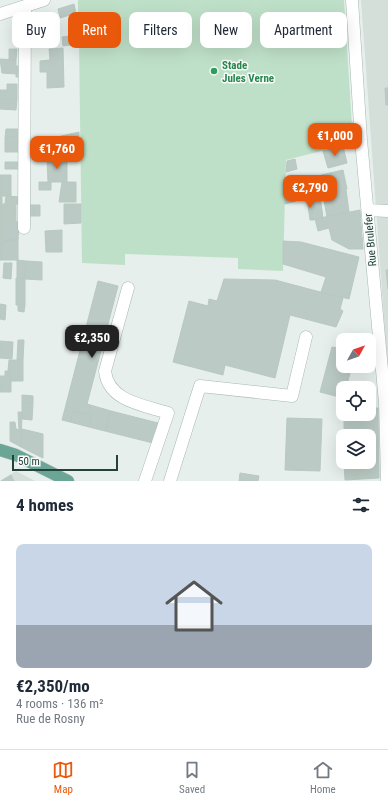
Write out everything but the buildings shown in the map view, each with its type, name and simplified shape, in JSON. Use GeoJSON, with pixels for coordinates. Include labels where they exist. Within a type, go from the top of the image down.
{"type":"FeatureCollection","features":[{"type":"Feature","properties":{"kind":"main road"},"geometry":{"type":"LineString","coordinates":[[0,450],[16,455],[68,481]]}},
{"type":"Feature","properties":{"kind":"main road"},"geometry":{"type":"LineString","coordinates":[[0,459],[16,455]]}},
{"type":"Feature","properties":{"kind":"street"},"geometry":{"type":"LineString","coordinates":[[0,14],[44,0]]}},
{"type":"Feature","properties":{"kind":"street","name":"Rue Brulefer"},"geometry":{"type":"LineString","coordinates":[[352,0],[368,210],[386,403],[387,481]]}},
{"type":"Feature","properties":{"kind":"street"},"geometry":{"type":"LineString","coordinates":[[24,228],[25,6]]}},
{"type":"Feature","properties":{"kind":"street"},"geometry":{"type":"LineString","coordinates":[[368,210],[388,211]]}},
{"type":"Feature","properties":{"kind":"street"},"geometry":{"type":"LineString","coordinates":[[128,288],[105,371],[106,381],[114,392],[121,398],[168,413],[145,481]]}},
{"type":"Feature","properties":{"kind":"street"},"geometry":{"type":"LineString","coordinates":[[170,481],[200,386],[292,396],[306,337]]}},
{"type":"Feature","properties":{"kind":"shaded area"},"geometry":{"type":"Polygon","coordinates":[[[361,0],[388,0],[388,374],[361,0]]]}},
{"type":"Feature","properties":{"kind":"shaded area"},"geometry":{"type":"Polygon","coordinates":[[[16,471],[35,481],[0,481],[16,471]]]}},
{"type":"Feature","properties":{"kind":"green space","name":"Stade Jules Verne"},"geometry":{"type":"Polygon","coordinates":[[[78,0],[344,0],[345,12],[260,12],[260,48],[347,48],[353,143],[286,160],[283,271],[238,269],[238,258],[125,254],[125,265],[82,263],[79,48],[121,48],[121,12],[78,12],[78,0]]]}},
{"type":"Feature","properties":{"kind":"place","name":"Stade Jules Verne"},"geometry":{"type":"Point","coordinates":[214,71]}}]}
